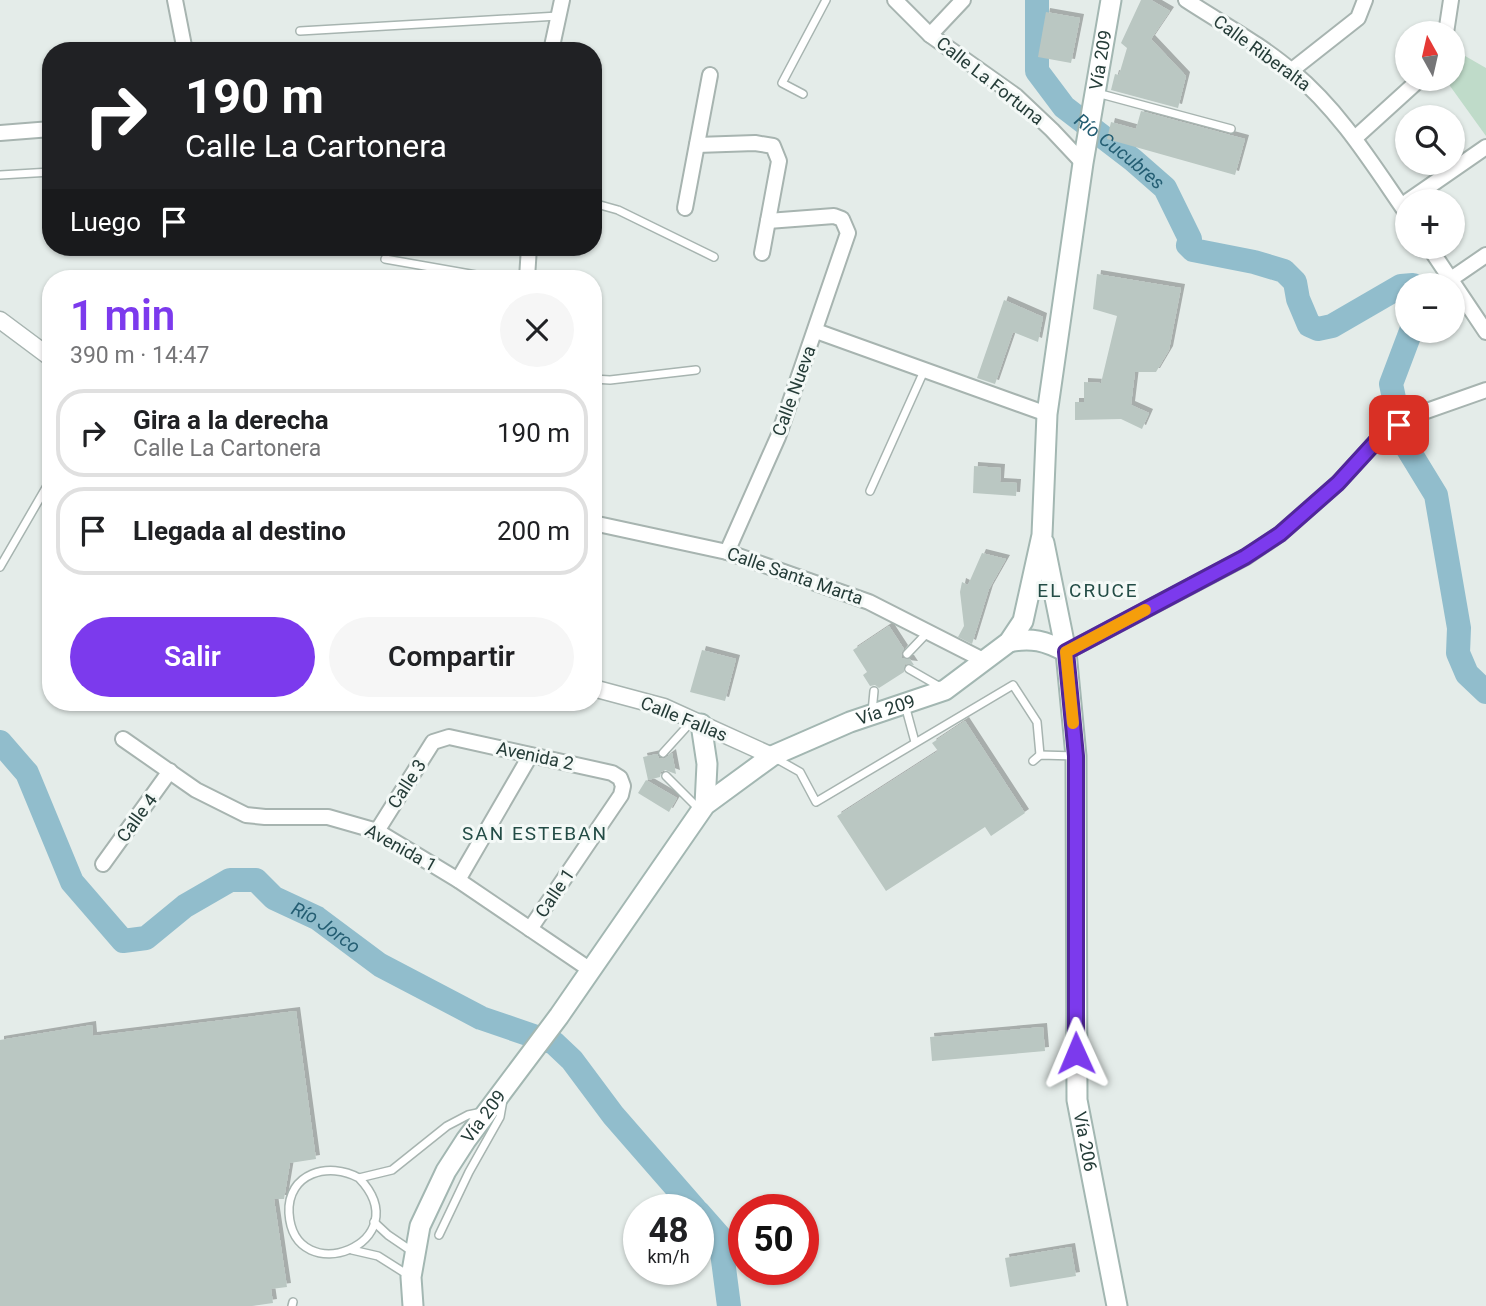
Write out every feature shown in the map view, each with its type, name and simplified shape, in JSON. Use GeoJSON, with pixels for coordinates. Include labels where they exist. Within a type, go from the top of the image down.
{"type":"FeatureCollection","features":[{"type":"Feature","properties":{"kind":"main road","name":"Vía 209"},"geometry":{"type":"LineString","coordinates":[[413,1306],[411,1277],[420,1226],[441,1181],[466,1140],[559,1016],[703,807],[772,756],[826,731],[945,690],[1009,642],[1023,621],[1042,536],[1047,414],[1084,158],[1111,0]]}},
{"type":"Feature","properties":{"kind":"main road","name":"Vía 206"},"geometry":{"type":"LineString","coordinates":[[1042,536],[1066,652],[1076,756],[1077,1100],[1117,1306]]}},
{"type":"Feature","properties":{"kind":"main road"},"geometry":{"type":"LineString","coordinates":[[1023,621],[1037,623],[1049,630],[1066,652]]}},
{"type":"Feature","properties":{"kind":"main road"},"geometry":{"type":"LineString","coordinates":[[1009,642],[1025,638],[1040,640],[1066,652]]}},
{"type":"Feature","properties":{"kind":"main road"},"geometry":{"type":"LineString","coordinates":[[697,722],[707,764],[703,807]]}},
{"type":"Feature","properties":{"kind":"street"},"geometry":{"type":"LineString","coordinates":[[175,0],[183,42]]}},
{"type":"Feature","properties":{"kind":"street"},"geometry":{"type":"LineString","coordinates":[[553,42],[562,0]]}},
{"type":"Feature","properties":{"kind":"street","name":"Calle La Fortuna"},"geometry":{"type":"LineString","coordinates":[[895,0],[930,35],[1016,96],[1084,158]]}},
{"type":"Feature","properties":{"kind":"street"},"geometry":{"type":"LineString","coordinates":[[930,35],[963,0]]}},
{"type":"Feature","properties":{"kind":"street","name":"Calle Riberalta"},"geometry":{"type":"LineString","coordinates":[[1186,0],[1292,70],[1355,138],[1395,191]]}},
{"type":"Feature","properties":{"kind":"street"},"geometry":{"type":"LineString","coordinates":[[1292,70],[1358,18],[1365,0]]}},
{"type":"Feature","properties":{"kind":"street"},"geometry":{"type":"LineString","coordinates":[[1448,21],[1451,0]]}},
{"type":"Feature","properties":{"kind":"street"},"geometry":{"type":"LineString","coordinates":[[685,208],[710,75]]}},
{"type":"Feature","properties":{"kind":"street"},"geometry":{"type":"LineString","coordinates":[[1355,138],[1407,91]]}},
{"type":"Feature","properties":{"kind":"street"},"geometry":{"type":"LineString","coordinates":[[0,133],[42,130]]}},
{"type":"Feature","properties":{"kind":"street"},"geometry":{"type":"LineString","coordinates":[[697,145],[755,143],[773,146],[779,161],[762,253]]}},
{"type":"Feature","properties":{"kind":"street"},"geometry":{"type":"LineString","coordinates":[[1429,189],[1486,146]]}},
{"type":"Feature","properties":{"kind":"street","name":"Calle Nueva"},"geometry":{"type":"LineString","coordinates":[[727,552],[778,437],[848,233],[842,219],[834,216],[768,221]]}},
{"type":"Feature","properties":{"kind":"street"},"geometry":{"type":"LineString","coordinates":[[1460,273],[1486,255]]}},
{"type":"Feature","properties":{"kind":"street"},"geometry":{"type":"LineString","coordinates":[[1465,300],[1486,332]]}},
{"type":"Feature","properties":{"kind":"street"},"geometry":{"type":"LineString","coordinates":[[0,320],[42,351]]}},
{"type":"Feature","properties":{"kind":"street"},"geometry":{"type":"LineString","coordinates":[[816,331],[1047,414]]}},
{"type":"Feature","properties":{"kind":"street"},"geometry":{"type":"LineString","coordinates":[[1066,652],[1245,557],[1280,534],[1338,483],[1381,436],[1418,414],[1486,390]]}},
{"type":"Feature","properties":{"kind":"street","name":"Calle Santa Marta"},"geometry":{"type":"LineString","coordinates":[[602,525],[727,552],[869,601],[985,662]]}},
{"type":"Feature","properties":{"kind":"street","name":"Calle Fallas"},"geometry":{"type":"LineString","coordinates":[[602,690],[664,707],[772,756]]}},
{"type":"Feature","properties":{"kind":"street","name":"Avenida 2"},"geometry":{"type":"LineString","coordinates":[[440,739],[449,737],[612,773],[620,778],[623,786]]}},
{"type":"Feature","properties":{"kind":"street","name":"Avenida 1"},"geometry":{"type":"LineString","coordinates":[[123,739],[219,803],[246,815],[328,817],[377,831],[457,880],[589,969]]}},
{"type":"Feature","properties":{"kind":"street","name":"Calle 3"},"geometry":{"type":"LineString","coordinates":[[377,831],[433,742],[440,739]]}},
{"type":"Feature","properties":{"kind":"street"},"geometry":{"type":"LineString","coordinates":[[457,880],[530,756]]}},
{"type":"Feature","properties":{"kind":"street","name":"Calle 4"},"geometry":{"type":"LineString","coordinates":[[103,864],[170,771]]}},
{"type":"Feature","properties":{"kind":"street","name":"Calle 1"},"geometry":{"type":"LineString","coordinates":[[530,929],[621,795],[623,786]]}},
{"type":"Feature","properties":{"kind":"lane"},"geometry":{"type":"LineString","coordinates":[[803,94],[782,83],[826,0]]}},
{"type":"Feature","properties":{"kind":"lane"},"geometry":{"type":"LineString","coordinates":[[300,31],[559,16]]}},
{"type":"Feature","properties":{"kind":"lane"},"geometry":{"type":"LineString","coordinates":[[1094,100],[1231,130]]}},
{"type":"Feature","properties":{"kind":"lane"},"geometry":{"type":"LineString","coordinates":[[0,175],[42,173]]}},
{"type":"Feature","properties":{"kind":"lane"},"geometry":{"type":"LineString","coordinates":[[602,206],[618,210],[714,257]]}},
{"type":"Feature","properties":{"kind":"lane"},"geometry":{"type":"LineString","coordinates":[[385,259],[448,270]]}},
{"type":"Feature","properties":{"kind":"lane"},"geometry":{"type":"LineString","coordinates":[[602,380],[695,370]]}},
{"type":"Feature","properties":{"kind":"lane"},"geometry":{"type":"LineString","coordinates":[[870,491],[925,371]]}},
{"type":"Feature","properties":{"kind":"lane"},"geometry":{"type":"LineString","coordinates":[[0,567],[42,495]]}},
{"type":"Feature","properties":{"kind":"lane"},"geometry":{"type":"LineString","coordinates":[[907,654],[928,633]]}},
{"type":"Feature","properties":{"kind":"lane"},"geometry":{"type":"LineString","coordinates":[[909,669],[945,690]]}},
{"type":"Feature","properties":{"kind":"lane"},"geometry":{"type":"LineString","coordinates":[[772,756],[800,772],[816,802],[1010,685],[1017,687],[1037,722],[1040,755]]}},
{"type":"Feature","properties":{"kind":"lane"},"geometry":{"type":"LineString","coordinates":[[872,714],[874,691]]}},
{"type":"Feature","properties":{"kind":"lane"},"geometry":{"type":"LineString","coordinates":[[905,704],[915,742]]}},
{"type":"Feature","properties":{"kind":"lane"},"geometry":{"type":"LineString","coordinates":[[663,753],[697,722]]}},
{"type":"Feature","properties":{"kind":"lane"},"geometry":{"type":"LineString","coordinates":[[1033,761],[1040,755],[1076,756]]}},
{"type":"Feature","properties":{"kind":"lane"},"geometry":{"type":"LineString","coordinates":[[666,776],[703,807]]}},
{"type":"Feature","properties":{"kind":"lane"},"geometry":{"type":"LineString","coordinates":[[439,1235],[469,1172],[500,1117],[511,1081]]}},
{"type":"Feature","properties":{"kind":"lane"},"geometry":{"type":"LineString","coordinates":[[359,1178],[392,1170],[447,1126],[468,1115],[490,1110]]}},
{"type":"Feature","properties":{"kind":"lane"},"geometry":{"type":"LineString","coordinates":[[352,1250],[369,1234],[374,1222],[373,1198],[359,1178],[347,1172],[334,1169],[309,1176],[299,1184],[292,1195],[289,1208],[290,1221],[304,1244],[316,1252],[331,1255],[352,1250],[378,1256],[411,1277]]}},
{"type":"Feature","properties":{"kind":"lane"},"geometry":{"type":"LineString","coordinates":[[374,1222],[414,1253]]}},
{"type":"Feature","properties":{"kind":"green space"},"geometry":{"type":"Polygon","coordinates":[[[1465,56],[1486,68],[1486,136],[1454,91],[1465,91],[1465,56]]]}},
{"type":"Feature","properties":{"kind":"building"},"geometry":{"type":"Polygon","coordinates":[[[1141,0],[1151,0],[1170,11],[1151,39],[1186,76],[1178,108],[1111,90],[1115,74],[1119,75],[1127,48],[1121,43],[1141,0]]]}},
{"type":"Feature","properties":{"kind":"building"},"geometry":{"type":"Polygon","coordinates":[[[1046,12],[1080,18],[1071,63],[1038,57],[1046,12]]]}},
{"type":"Feature","properties":{"kind":"building"},"geometry":{"type":"Polygon","coordinates":[[[1141,111],[1245,139],[1235,175],[1107,139],[1111,122],[1136,129],[1141,111]]]}},
{"type":"Feature","properties":{"kind":"building"},"geometry":{"type":"Polygon","coordinates":[[[1097,274],[1181,288],[1169,350],[1156,372],[1135,372],[1131,405],[1149,413],[1142,429],[1121,419],[1075,420],[1075,402],[1084,402],[1084,382],[1101,383],[1117,316],[1093,309],[1097,274]]]}},
{"type":"Feature","properties":{"kind":"building"},"geometry":{"type":"Polygon","coordinates":[[[1004,300],[1043,317],[1038,342],[1013,332],[995,384],[977,378],[1004,300]]]}},
{"type":"Feature","properties":{"kind":"building"},"geometry":{"type":"Polygon","coordinates":[[[974,466],[1001,468],[1000,482],[1017,483],[1016,496],[973,493],[974,466]]]}},
{"type":"Feature","properties":{"kind":"building"},"geometry":{"type":"Polygon","coordinates":[[[982,553],[1006,559],[989,589],[972,644],[958,637],[964,626],[960,592],[962,582],[968,585],[982,553]]]}},
{"type":"Feature","properties":{"kind":"building"},"geometry":{"type":"Polygon","coordinates":[[[889,626],[904,649],[902,658],[910,659],[914,665],[905,664],[904,672],[879,688],[870,686],[863,675],[867,672],[853,650],[889,626]]]}},
{"type":"Feature","properties":{"kind":"building"},"geometry":{"type":"Polygon","coordinates":[[[702,650],[736,659],[725,701],[690,692],[702,650]]]}},
{"type":"Feature","properties":{"kind":"building"},"geometry":{"type":"Polygon","coordinates":[[[965,721],[1025,813],[991,836],[985,827],[886,891],[837,816],[938,751],[932,743],[965,721]]]}},
{"type":"Feature","properties":{"kind":"building"},"geometry":{"type":"Polygon","coordinates":[[[672,753],[676,774],[665,770],[660,777],[648,780],[643,757],[657,754],[664,759],[672,753]]]}},
{"type":"Feature","properties":{"kind":"building"},"geometry":{"type":"Polygon","coordinates":[[[646,780],[677,798],[669,812],[638,793],[646,780]]]}},
{"type":"Feature","properties":{"kind":"building"},"geometry":{"type":"Polygon","coordinates":[[[296,1011],[316,1159],[290,1163],[284,1199],[274,1199],[287,1287],[271,1289],[273,1303],[252,1306],[0,1306],[0,1040],[92,1025],[93,1036],[296,1011]]]}},
{"type":"Feature","properties":{"kind":"building"},"geometry":{"type":"Polygon","coordinates":[[[1043,1027],[1045,1051],[932,1061],[930,1037],[1043,1027]]]}},
{"type":"Feature","properties":{"kind":"building"},"geometry":{"type":"Polygon","coordinates":[[[1071,1247],[1076,1276],[1010,1287],[1005,1258],[1071,1247]]]}},
{"type":"Feature","properties":{"kind":"waterway","name":"Río Cucubres"},"geometry":{"type":"LineString","coordinates":[[1037,0],[1037,71],[1064,107],[1165,188],[1190,239],[1188,245],[1193,250],[1284,271],[1295,282],[1298,299],[1309,325],[1318,329],[1332,326],[1395,289]]}},
{"type":"Feature","properties":{"kind":"waterway","name":"Río Cucubres"},"geometry":{"type":"LineString","coordinates":[[1406,343],[1391,384],[1403,441],[1436,495],[1459,628],[1458,653],[1467,674],[1486,692]]}},
{"type":"Feature","properties":{"kind":"waterway","name":"Río Jorco"},"geometry":{"type":"LineString","coordinates":[[0,742],[27,773],[72,882],[123,941],[146,938],[185,906],[230,880],[256,880],[274,898],[317,918],[380,965],[481,1018],[554,1043],[572,1060],[613,1115],[682,1194]]}},
{"type":"Feature","properties":{"kind":"waterway","name":"Río Jorco"},"geometry":{"type":"LineString","coordinates":[[714,1230],[720,1237],[729,1306]]}},
{"type":"Feature","properties":{"kind":"slow traffic"},"geometry":{"type":"LineString","coordinates":[[1073,723],[1066,652],[1145,610]]}},
{"type":"Feature","properties":{"kind":"district","name":"EL CRUCE"},"geometry":{"type":"Point","coordinates":[1088,590]}},
{"type":"Feature","properties":{"kind":"district","name":"SAN ESTEBAN"},"geometry":{"type":"Point","coordinates":[535,833]}},
{"type":"Feature","properties":{"kind":"route"},"geometry":{"type":"LineString","coordinates":[[1076,1053],[1076,756],[1066,652],[1245,557],[1280,534],[1318,503],[1381,436],[1399,425]]}}]}
